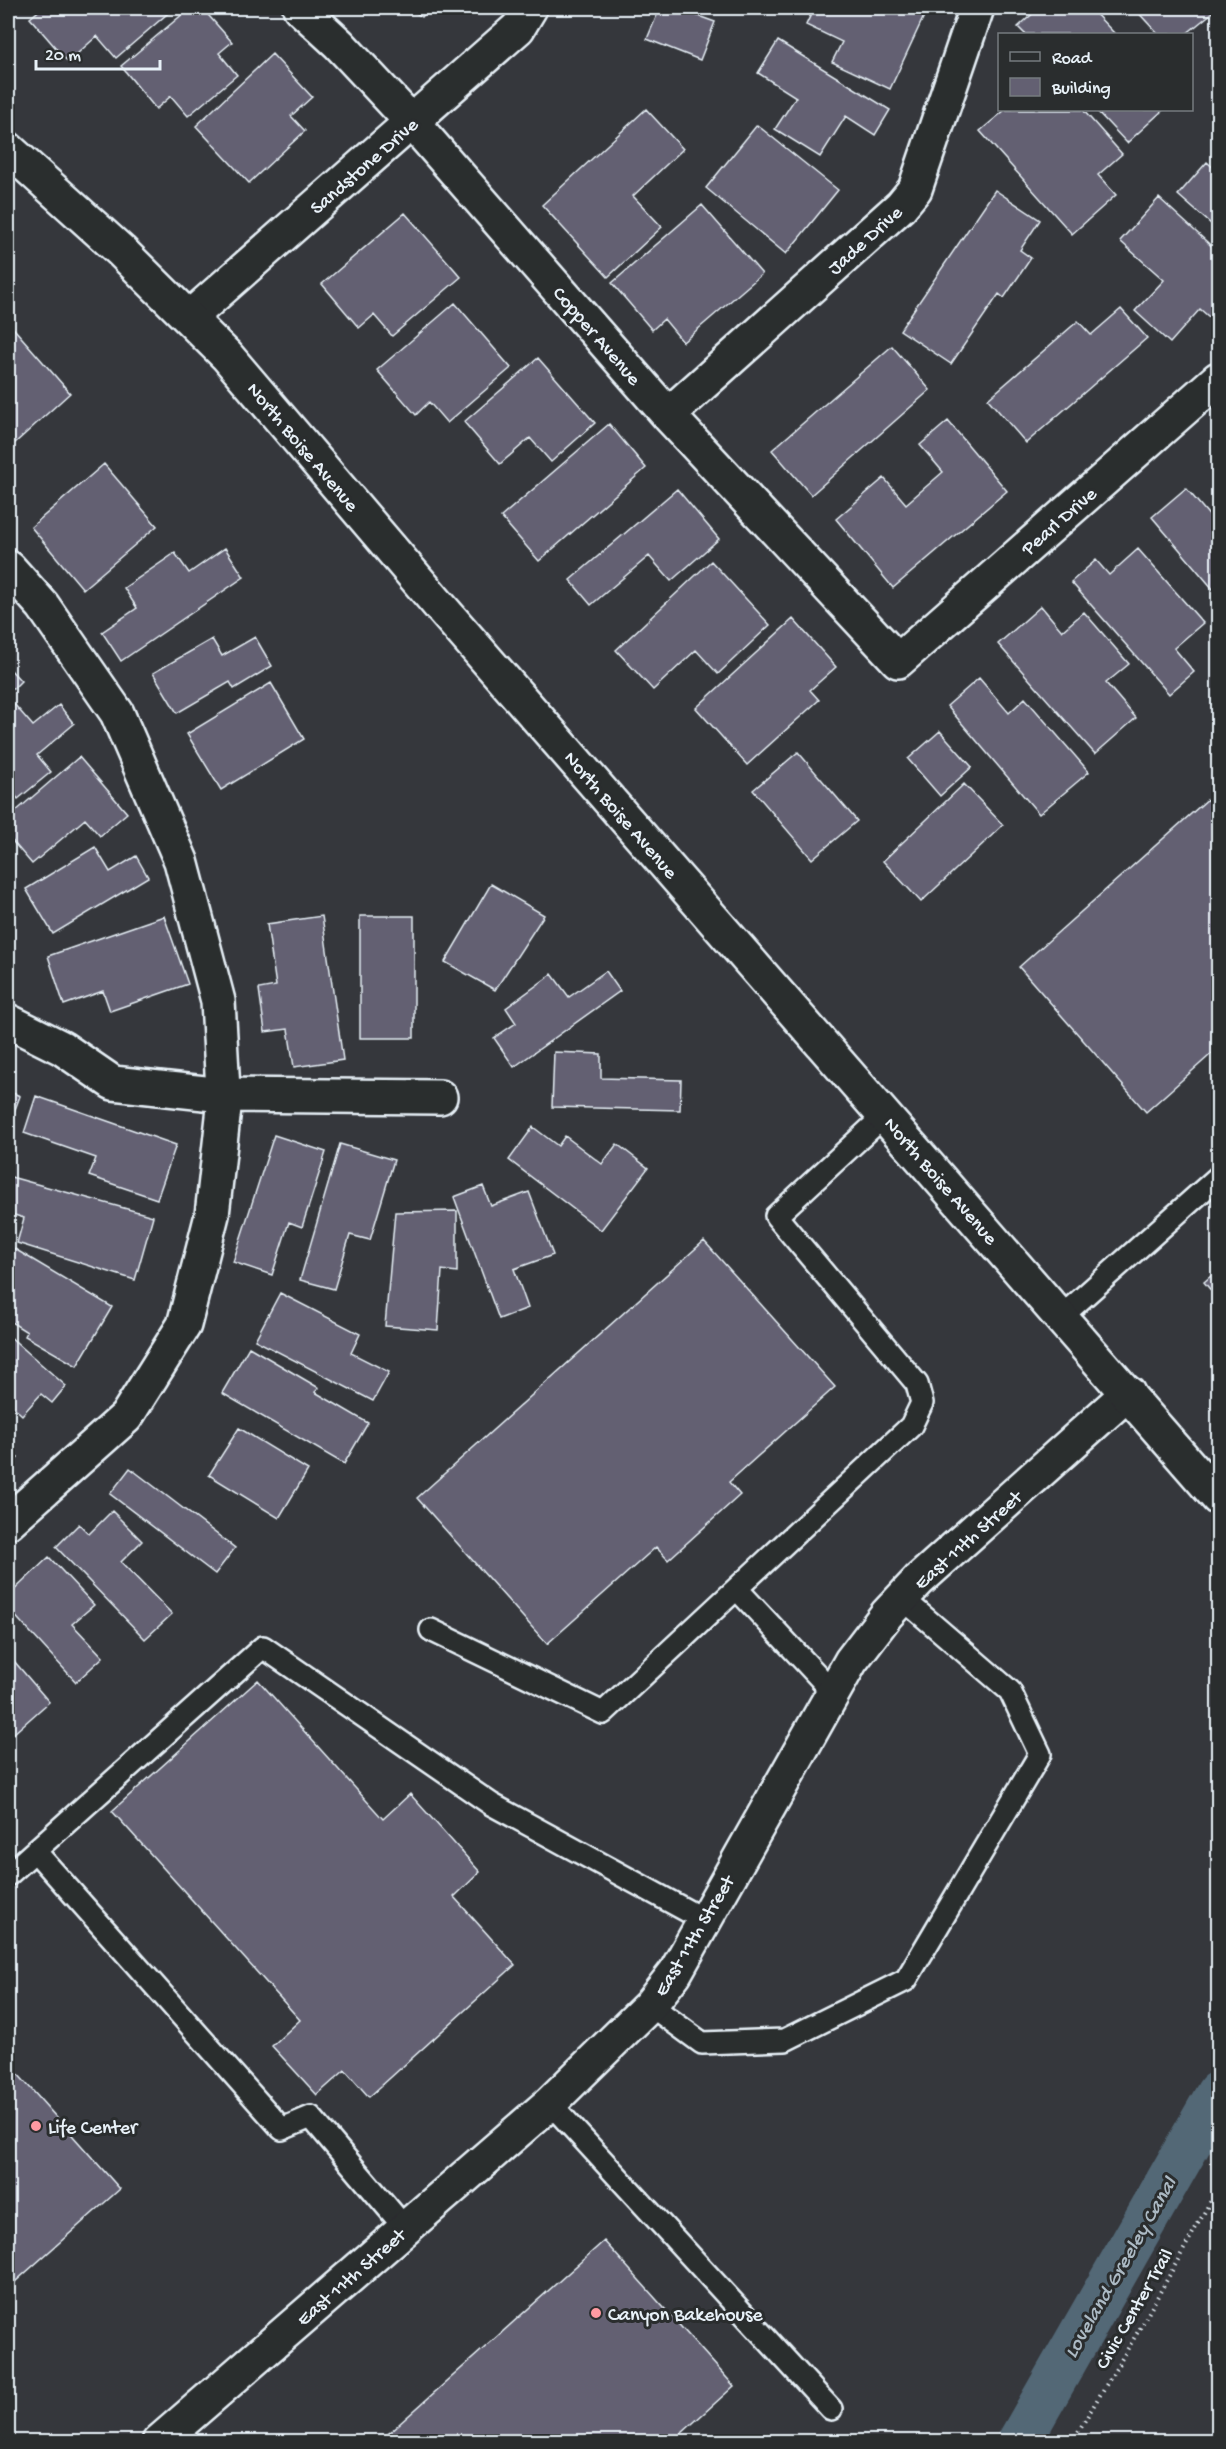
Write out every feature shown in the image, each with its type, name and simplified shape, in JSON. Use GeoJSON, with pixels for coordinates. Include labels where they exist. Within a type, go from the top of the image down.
{"type":"FeatureCollection","features":[{"type":"Feature","properties":{"kind":"street","name":"Copper Avenue"},"geometry":{"type":"LineString","coordinates":[[300,8],[339,44],[412,122],[668,415],[898,661]]}},
{"type":"Feature","properties":{"kind":"street","name":"Sandstone Drive"},"geometry":{"type":"LineString","coordinates":[[190,317],[518,28],[530,8]]}},
{"type":"Feature","properties":{"kind":"street","name":"Jade Drive"},"geometry":{"type":"LineString","coordinates":[[668,415],[902,206],[915,189],[977,8]]}},
{"type":"Feature","properties":{"kind":"street","name":"North Boise Avenue"},"geometry":{"type":"LineString","coordinates":[[8,149],[190,317],[227,356],[438,604],[1218,1498]]}},
{"type":"Feature","properties":{"kind":"street","name":"Pearl Drive"},"geometry":{"type":"LineString","coordinates":[[898,661],[1218,379]]}},
{"type":"Feature","properties":{"kind":"street"},"geometry":{"type":"LineString","coordinates":[[8,570],[9,568],[43,606],[117,713],[181,861],[218,1001],[224,1108],[212,1215],[184,1325],[126,1417],[8,1522]]}},
{"type":"Feature","properties":{"kind":"street"},"geometry":{"type":"LineString","coordinates":[[8,1021],[62,1048],[113,1083],[223,1095],[440,1097]]}},
{"type":"Feature","properties":{"kind":"street","name":"East 11th Street"},"geometry":{"type":"LineString","coordinates":[[159,2442],[550,2103],[650,2005],[675,1973],[851,1661],[887,1614],[919,1580],[1128,1393]]}},
{"type":"Feature","properties":{"kind":"lane"},"geometry":{"type":"LineString","coordinates":[[431,1630],[603,1713],[911,1426],[922,1403],[917,1384],[776,1216],[885,1115]]}},
{"type":"Feature","properties":{"kind":"lane"},"geometry":{"type":"LineString","coordinates":[[1061,1317],[1218,1176]]}},
{"type":"Feature","properties":{"kind":"lane"},"geometry":{"type":"LineString","coordinates":[[737,1589],[833,1692]]}},
{"type":"Feature","properties":{"kind":"lane"},"geometry":{"type":"LineString","coordinates":[[650,2005],[702,2043],[785,2040],[906,1980],[1040,1754],[1010,1691],[902,1598]]}},
{"type":"Feature","properties":{"kind":"lane"},"geometry":{"type":"LineString","coordinates":[[8,1875],[263,1647],[491,1804],[705,1920]]}},
{"type":"Feature","properties":{"kind":"lane"},"geometry":{"type":"LineString","coordinates":[[35,1851],[282,2129],[311,2116],[405,2228]]}},
{"type":"Feature","properties":{"kind":"lane"},"geometry":{"type":"LineString","coordinates":[[550,2103],[831,2409]]}},
{"type":"Feature","properties":{"kind":"path","name":"Civic Center Trail"},"geometry":{"type":"LineString","coordinates":[[1072,2442],[1139,2330],[1218,2188]]}},
{"type":"Feature","properties":{"kind":"building"},"geometry":{"type":"Polygon","coordinates":[[[42,8],[174,8],[116,58],[97,36],[68,62],[30,18],[42,8]]]}},
{"type":"Feature","properties":{"kind":"building"},"geometry":{"type":"Polygon","coordinates":[[[190,8],[202,8],[232,42],[219,53],[237,75],[188,116],[171,96],[156,109],[121,66],[190,8]]]}},
{"type":"Feature","properties":{"kind":"building"},"geometry":{"type":"Polygon","coordinates":[[[409,8],[429,8],[422,17],[409,8]]]}},
{"type":"Feature","properties":{"kind":"building"},"geometry":{"type":"Polygon","coordinates":[[[660,8],[676,8],[715,22],[700,60],[647,39],[660,8]]]}},
{"type":"Feature","properties":{"kind":"building"},"geometry":{"type":"Polygon","coordinates":[[[814,8],[911,8],[925,14],[890,89],[832,62],[842,42],[806,25],[814,8]]]}},
{"type":"Feature","properties":{"kind":"building"},"geometry":{"type":"Polygon","coordinates":[[[1039,8],[1090,8],[1114,33],[1024,33],[1018,27],[1039,8]]]}},
{"type":"Feature","properties":{"kind":"building"},"geometry":{"type":"Polygon","coordinates":[[[1134,8],[1208,8],[1212,13],[1187,33],[1157,33],[1134,8]]]}},
{"type":"Feature","properties":{"kind":"building"},"geometry":{"type":"Polygon","coordinates":[[[778,41],[890,110],[875,135],[846,116],[820,157],[775,129],[796,97],[758,73],[778,41]]]}},
{"type":"Feature","properties":{"kind":"building"},"geometry":{"type":"Polygon","coordinates":[[[272,54],[312,97],[291,116],[305,131],[249,183],[196,126],[272,54]]]}},
{"type":"Feature","properties":{"kind":"building"},"geometry":{"type":"Polygon","coordinates":[[[646,109],[683,149],[633,196],[662,227],[608,277],[542,205],[646,109]]]}},
{"type":"Feature","properties":{"kind":"building"},"geometry":{"type":"Polygon","coordinates":[[[1004,111],[1084,111],[1122,154],[1098,175],[1116,195],[1072,234],[980,131],[1004,111]]]}},
{"type":"Feature","properties":{"kind":"building"},"geometry":{"type":"Polygon","coordinates":[[[1097,111],[1162,111],[1127,143],[1097,111]]]}},
{"type":"Feature","properties":{"kind":"building"},"geometry":{"type":"Polygon","coordinates":[[[757,125],[838,190],[786,254],[706,188],[757,125]]]}},
{"type":"Feature","properties":{"kind":"building"},"geometry":{"type":"Polygon","coordinates":[[[1207,162],[1218,172],[1218,230],[1178,195],[1207,162]]]}},
{"type":"Feature","properties":{"kind":"building"},"geometry":{"type":"Polygon","coordinates":[[[995,190],[1040,220],[1020,250],[1031,258],[1004,298],[999,294],[951,364],[900,330],[995,190]]]}},
{"type":"Feature","properties":{"kind":"building"},"geometry":{"type":"Polygon","coordinates":[[[1159,198],[1218,252],[1218,321],[1216,323],[1200,309],[1170,343],[1135,311],[1164,280],[1120,241],[1159,198]]]}},
{"type":"Feature","properties":{"kind":"building"},"geometry":{"type":"Polygon","coordinates":[[[702,205],[762,274],[683,342],[664,319],[652,330],[612,283],[702,205]]]}},
{"type":"Feature","properties":{"kind":"building"},"geometry":{"type":"Polygon","coordinates":[[[405,213],[461,277],[392,336],[374,315],[359,328],[322,284],[405,213]]]}},
{"type":"Feature","properties":{"kind":"building"},"geometry":{"type":"Polygon","coordinates":[[[455,303],[511,368],[447,423],[429,402],[416,415],[377,370],[455,303]]]}},
{"type":"Feature","properties":{"kind":"building"},"geometry":{"type":"Polygon","coordinates":[[[1121,309],[1147,338],[1026,443],[988,399],[1078,321],[1091,335],[1121,309]]]}},
{"type":"Feature","properties":{"kind":"building"},"geometry":{"type":"Polygon","coordinates":[[[8,322],[70,393],[15,443],[8,435],[8,322]]]}},
{"type":"Feature","properties":{"kind":"building"},"geometry":{"type":"Polygon","coordinates":[[[892,346],[930,390],[811,495],[772,450],[892,346]]]}},
{"type":"Feature","properties":{"kind":"building"},"geometry":{"type":"Polygon","coordinates":[[[538,358],[595,423],[551,462],[530,438],[500,464],[464,422],[538,358]]]}},
{"type":"Feature","properties":{"kind":"building"},"geometry":{"type":"Polygon","coordinates":[[[948,421],[1007,491],[893,588],[836,519],[884,478],[906,504],[943,472],[920,445],[948,421]]]}},
{"type":"Feature","properties":{"kind":"building"},"geometry":{"type":"Polygon","coordinates":[[[609,424],[646,468],[539,561],[501,517],[609,424]]]}},
{"type":"Feature","properties":{"kind":"building"},"geometry":{"type":"Polygon","coordinates":[[[104,464],[157,526],[83,589],[31,527],[104,464]]]}},
{"type":"Feature","properties":{"kind":"building"},"geometry":{"type":"Polygon","coordinates":[[[1186,488],[1218,526],[1218,595],[1152,517],[1186,488]]]}},
{"type":"Feature","properties":{"kind":"building"},"geometry":{"type":"Polygon","coordinates":[[[677,489],[719,539],[671,581],[649,556],[591,605],[570,580],[677,489]]]}},
{"type":"Feature","properties":{"kind":"building"},"geometry":{"type":"Polygon","coordinates":[[[225,548],[244,577],[121,661],[102,632],[137,608],[124,588],[175,553],[189,573],[225,548]]]}},
{"type":"Feature","properties":{"kind":"building"},"geometry":{"type":"Polygon","coordinates":[[[1138,549],[1203,623],[1174,648],[1194,672],[1169,694],[1071,582],[1096,560],[1109,575],[1138,549]]]}},
{"type":"Feature","properties":{"kind":"building"},"geometry":{"type":"Polygon","coordinates":[[[711,561],[770,625],[718,674],[696,650],[653,690],[616,650],[711,561]]]}},
{"type":"Feature","properties":{"kind":"building"},"geometry":{"type":"Polygon","coordinates":[[[1041,606],[1062,631],[1084,612],[1129,664],[1106,683],[1136,718],[1095,754],[998,644],[1041,606]]]}},
{"type":"Feature","properties":{"kind":"building"},"geometry":{"type":"Polygon","coordinates":[[[793,619],[836,667],[810,690],[819,700],[747,765],[696,708],[793,619]]]}},
{"type":"Feature","properties":{"kind":"building"},"geometry":{"type":"Polygon","coordinates":[[[255,637],[272,666],[234,689],[230,682],[177,713],[153,673],[212,639],[222,656],[255,637]]]}},
{"type":"Feature","properties":{"kind":"building"},"geometry":{"type":"Polygon","coordinates":[[[8,667],[21,681],[8,694],[8,667]]]}},
{"type":"Feature","properties":{"kind":"building"},"geometry":{"type":"Polygon","coordinates":[[[979,678],[1009,713],[1025,698],[1089,772],[1039,814],[947,706],[979,678]]]}},
{"type":"Feature","properties":{"kind":"building"},"geometry":{"type":"Polygon","coordinates":[[[271,683],[304,739],[221,790],[187,734],[271,683]]]}},
{"type":"Feature","properties":{"kind":"building"},"geometry":{"type":"Polygon","coordinates":[[[14,704],[33,726],[59,705],[74,724],[37,755],[51,772],[18,799],[8,786],[8,709],[14,704]]]}},
{"type":"Feature","properties":{"kind":"building"},"geometry":{"type":"Polygon","coordinates":[[[940,731],[972,767],[940,796],[908,759],[940,731]]]}},
{"type":"Feature","properties":{"kind":"building"},"geometry":{"type":"Polygon","coordinates":[[[798,752],[857,821],[812,859],[753,790],[798,752]]]}},
{"type":"Feature","properties":{"kind":"building"},"geometry":{"type":"Polygon","coordinates":[[[79,757],[127,813],[100,836],[85,819],[32,864],[8,836],[8,818],[79,757]]]}},
{"type":"Feature","properties":{"kind":"building"},"geometry":{"type":"Polygon","coordinates":[[[964,784],[1003,825],[921,902],[883,861],[964,784]]]}},
{"type":"Feature","properties":{"kind":"building"},"geometry":{"type":"Polygon","coordinates":[[[1218,790],[1218,1048],[1146,1112],[1019,967],[1218,790]]]}},
{"type":"Feature","properties":{"kind":"building"},"geometry":{"type":"Polygon","coordinates":[[[95,847],[110,872],[136,856],[148,877],[53,934],[26,889],[95,847]]]}},
{"type":"Feature","properties":{"kind":"building"},"geometry":{"type":"Polygon","coordinates":[[[491,884],[544,915],[495,990],[445,962],[491,884]]]}},
{"type":"Feature","properties":{"kind":"building"},"geometry":{"type":"Polygon","coordinates":[[[164,916],[188,984],[110,1011],[103,991],[64,1005],[48,956],[164,916]]]}},
{"type":"Feature","properties":{"kind":"building"},"geometry":{"type":"Polygon","coordinates":[[[322,916],[343,1060],[294,1067],[288,1029],[265,1032],[259,989],[276,986],[267,924],[322,916]]]}},
{"type":"Feature","properties":{"kind":"building"},"geometry":{"type":"Polygon","coordinates":[[[360,916],[414,916],[414,1038],[360,1038],[360,916]]]}},
{"type":"Feature","properties":{"kind":"building"},"geometry":{"type":"Polygon","coordinates":[[[606,971],[620,991],[514,1067],[494,1038],[516,1023],[506,1008],[552,974],[569,997],[606,971]]]}},
{"type":"Feature","properties":{"kind":"building"},"geometry":{"type":"Polygon","coordinates":[[[554,1052],[601,1054],[601,1078],[681,1080],[680,1110],[552,1107],[554,1052]]]}},
{"type":"Feature","properties":{"kind":"building"},"geometry":{"type":"Polygon","coordinates":[[[8,1091],[20,1096],[10,1123],[8,1122],[8,1091]]]}},
{"type":"Feature","properties":{"kind":"building"},"geometry":{"type":"Polygon","coordinates":[[[36,1096],[176,1145],[157,1199],[89,1176],[96,1158],[24,1133],[36,1096]]]}},
{"type":"Feature","properties":{"kind":"building"},"geometry":{"type":"Polygon","coordinates":[[[533,1127],[558,1146],[565,1136],[602,1164],[617,1144],[648,1168],[601,1230],[509,1160],[533,1127]]]}},
{"type":"Feature","properties":{"kind":"building"},"geometry":{"type":"Polygon","coordinates":[[[274,1135],[326,1152],[302,1227],[289,1222],[272,1275],[233,1262],[274,1135]]]}},
{"type":"Feature","properties":{"kind":"building"},"geometry":{"type":"Polygon","coordinates":[[[340,1144],[394,1160],[370,1240],[350,1235],[334,1289],[300,1280],[340,1144]]]}},
{"type":"Feature","properties":{"kind":"building"},"geometry":{"type":"Polygon","coordinates":[[[11,1177],[153,1216],[135,1280],[17,1243],[24,1218],[8,1213],[8,1187],[11,1177]]]}},
{"type":"Feature","properties":{"kind":"building"},"geometry":{"type":"Polygon","coordinates":[[[483,1186],[491,1206],[529,1192],[553,1255],[514,1269],[528,1308],[499,1319],[454,1197],[483,1186]]]}},
{"type":"Feature","properties":{"kind":"building"},"geometry":{"type":"Polygon","coordinates":[[[457,1211],[457,1272],[442,1270],[438,1330],[385,1326],[395,1212],[457,1211]]]}},
{"type":"Feature","properties":{"kind":"building"},"geometry":{"type":"Polygon","coordinates":[[[704,1241],[835,1387],[729,1482],[740,1495],[668,1560],[656,1547],[547,1644],[417,1498],[704,1241]]]}},
{"type":"Feature","properties":{"kind":"building"},"geometry":{"type":"Polygon","coordinates":[[[8,1245],[112,1307],[77,1366],[25,1336],[27,1332],[8,1320],[8,1302],[12,1294],[8,1292],[8,1245]]]}},
{"type":"Feature","properties":{"kind":"building"},"geometry":{"type":"Polygon","coordinates":[[[1218,1270],[1218,1299],[1204,1282],[1218,1270]]]}},
{"type":"Feature","properties":{"kind":"building"},"geometry":{"type":"Polygon","coordinates":[[[280,1293],[360,1334],[351,1353],[389,1372],[373,1401],[255,1340],[280,1293]]]}},
{"type":"Feature","properties":{"kind":"building"},"geometry":{"type":"Polygon","coordinates":[[[8,1335],[66,1386],[52,1403],[41,1394],[22,1415],[8,1402],[8,1335]]]}},
{"type":"Feature","properties":{"kind":"building"},"geometry":{"type":"Polygon","coordinates":[[[249,1347],[319,1388],[315,1392],[368,1423],[344,1464],[222,1393],[249,1347]]]}},
{"type":"Feature","properties":{"kind":"building"},"geometry":{"type":"Polygon","coordinates":[[[239,1428],[308,1470],[279,1518],[209,1475],[239,1428]]]}},
{"type":"Feature","properties":{"kind":"building"},"geometry":{"type":"Polygon","coordinates":[[[8,1447],[18,1458],[8,1468],[8,1447]]]}},
{"type":"Feature","properties":{"kind":"building"},"geometry":{"type":"Polygon","coordinates":[[[130,1468],[235,1548],[215,1574],[110,1494],[130,1468]]]}},
{"type":"Feature","properties":{"kind":"building"},"geometry":{"type":"Polygon","coordinates":[[[112,1511],[142,1541],[121,1562],[172,1614],[145,1639],[56,1547],[79,1524],[89,1534],[112,1511]]]}},
{"type":"Feature","properties":{"kind":"building"},"geometry":{"type":"Polygon","coordinates":[[[49,1557],[94,1605],[72,1624],[103,1657],[76,1682],[8,1608],[8,1596],[49,1557]]]}},
{"type":"Feature","properties":{"kind":"building"},"geometry":{"type":"Polygon","coordinates":[[[8,1654],[49,1702],[13,1734],[8,1728],[8,1654]]]}},
{"type":"Feature","properties":{"kind":"building"},"geometry":{"type":"Polygon","coordinates":[[[258,1680],[383,1819],[410,1794],[480,1872],[454,1897],[515,1965],[369,2097],[345,2070],[317,2095],[272,2046],[300,2020],[112,1811],[258,1680]]]}},
{"type":"Feature","properties":{"kind":"building","name":"Life Center"},"geometry":{"type":"Polygon","coordinates":[[[8,2063],[120,2189],[8,2288],[8,2063]]]}},
{"type":"Feature","properties":{"kind":"building","name":"Canyon Bakehouse"},"geometry":{"type":"Polygon","coordinates":[[[604,2241],[734,2386],[672,2442],[379,2442],[604,2241]]]}},
{"type":"Feature","properties":{"kind":"waterway","name":"Loveland Greeley Canal"},"geometry":{"type":"LineString","coordinates":[[1019,2442],[1218,2093]]}},
{"type":"Feature","properties":{"kind":"place","name":"Life Center"},"geometry":{"type":"Point","coordinates":[36,2126]}},
{"type":"Feature","properties":{"kind":"place","name":"Canyon Bakehouse"},"geometry":{"type":"Point","coordinates":[596,2313]}}]}
